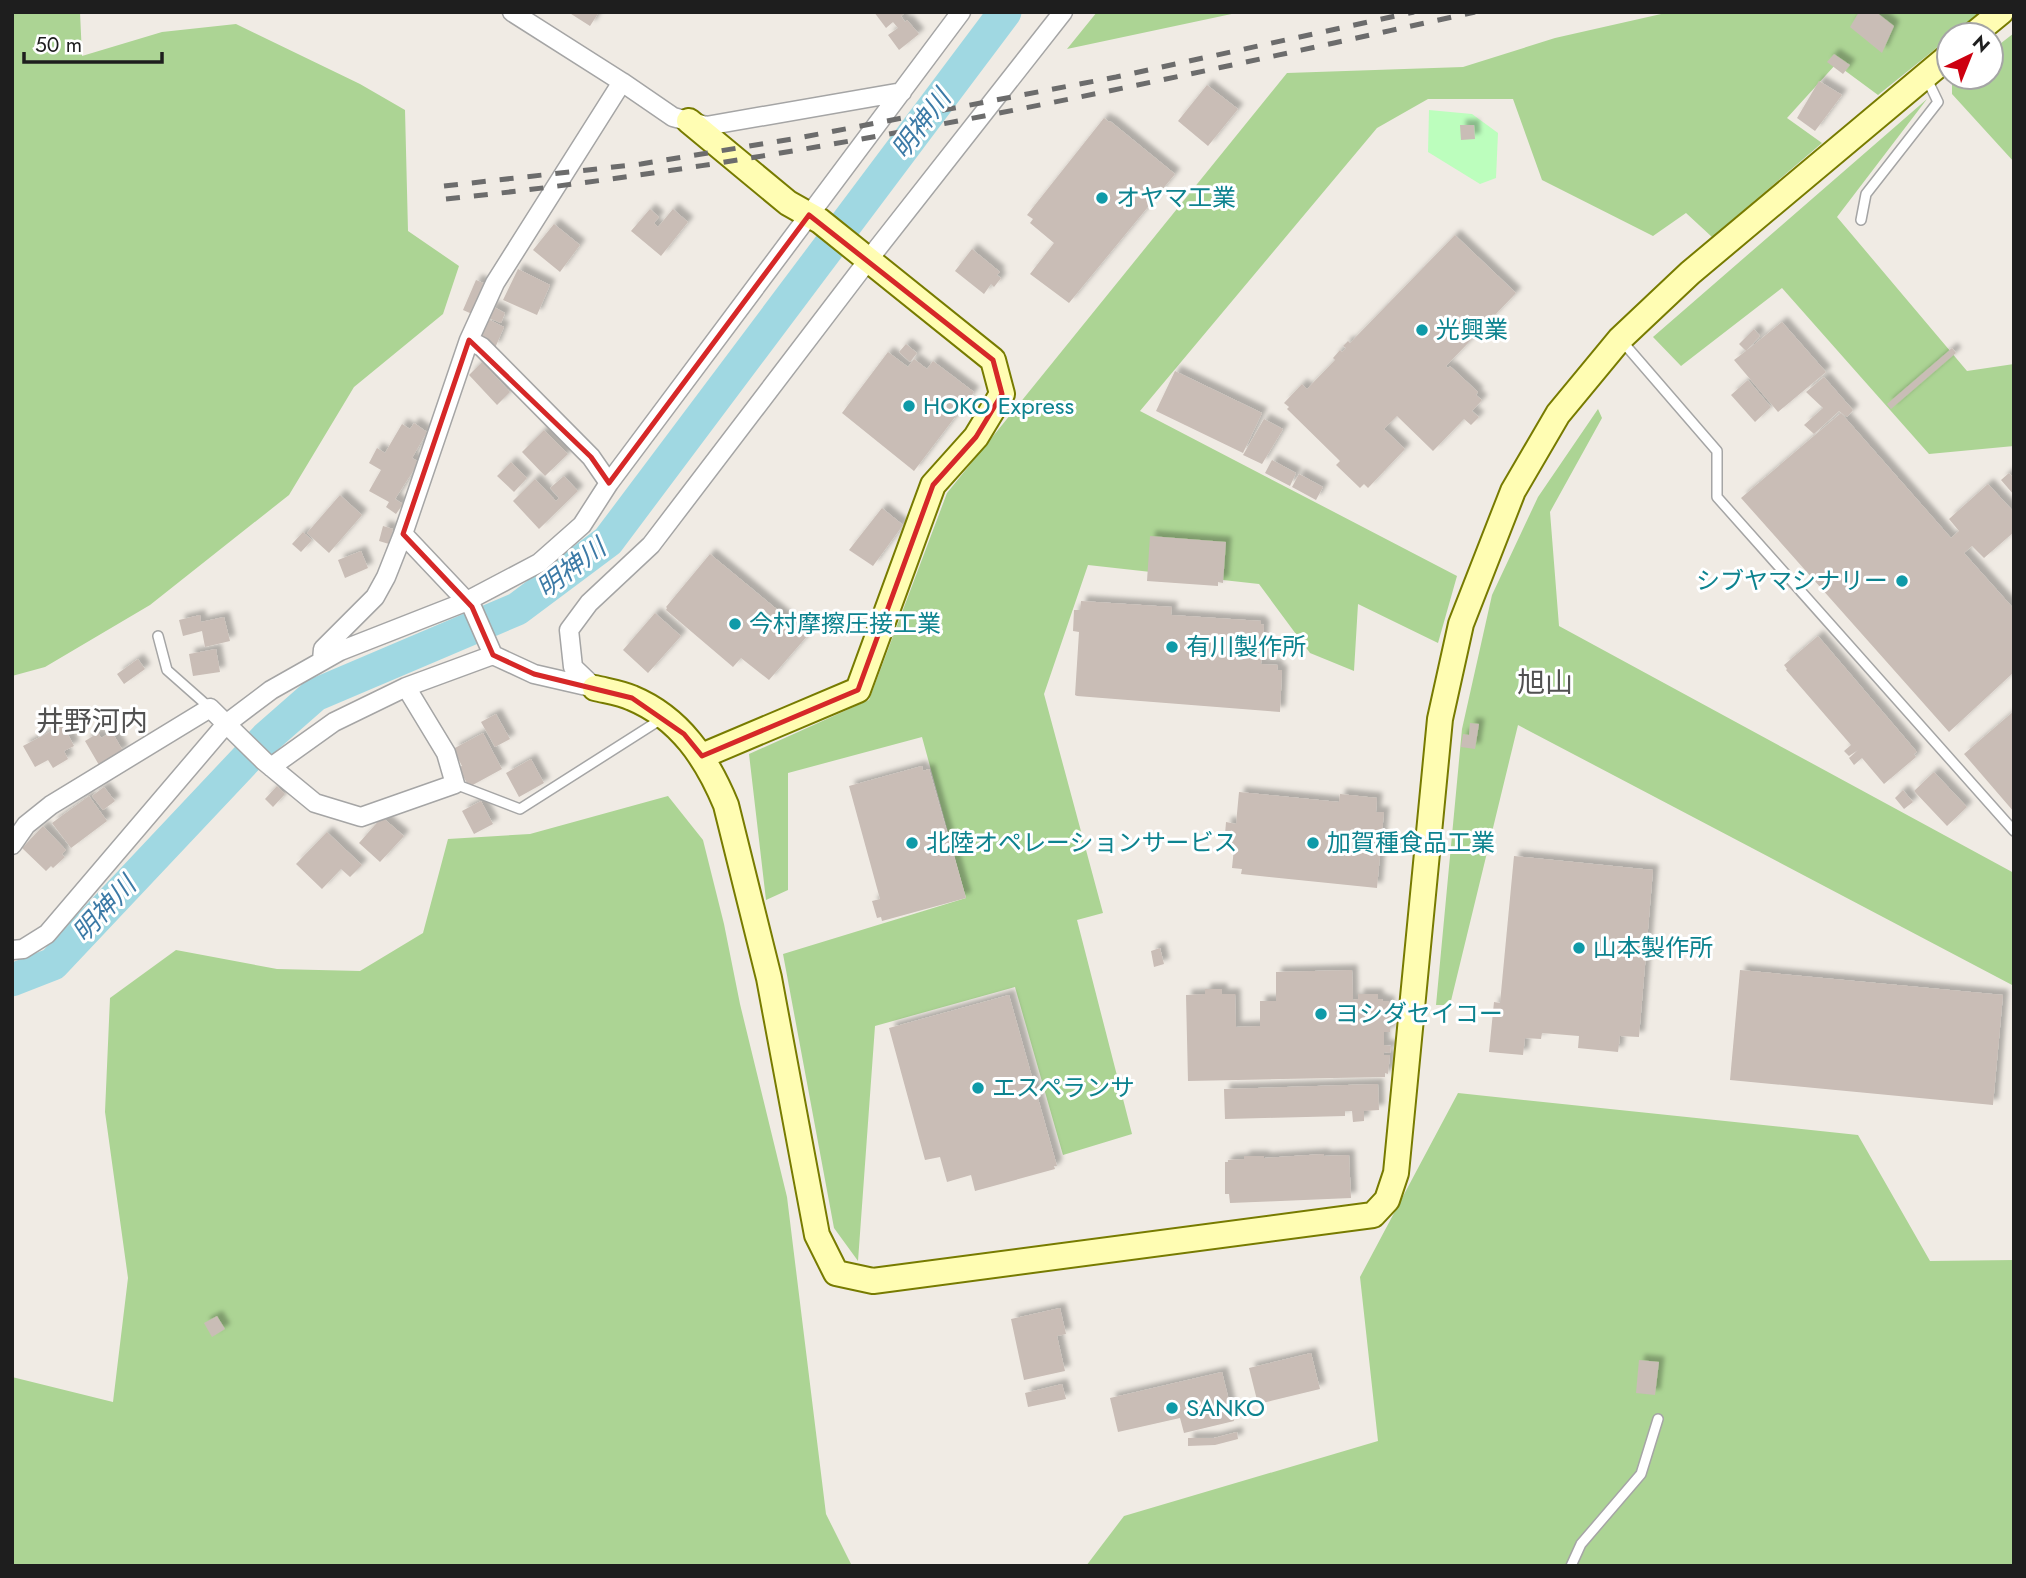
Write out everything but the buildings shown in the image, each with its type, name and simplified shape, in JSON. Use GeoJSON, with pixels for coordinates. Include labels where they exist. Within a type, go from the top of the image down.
{"type":"FeatureCollection","features":[{"type":"Feature","properties":{"kind":"street"},"geometry":{"type":"LineString","coordinates":[[512,12],[673,117],[706,126],[902,92]]}},
{"type":"Feature","properties":{"kind":"street"},"geometry":{"type":"LineString","coordinates":[[12,950],[23,949],[47,934],[271,690],[340,651],[469,605],[539,563],[582,525],[608,483],[815,218],[961,12]]}},
{"type":"Feature","properties":{"kind":"street"},"geometry":{"type":"LineString","coordinates":[[596,688],[573,667],[569,629],[589,603],[651,545],[862,254],[1063,12]]}},
{"type":"Feature","properties":{"kind":"street"},"geometry":{"type":"LineString","coordinates":[[403,534],[469,605],[493,655],[534,674],[632,698],[665,717],[702,756],[726,805],[769,978],[817,1235],[836,1273],[873,1280],[1373,1215],[1387,1200],[1396,1173],[1440,719],[1461,624],[1513,491],[1558,414],[1620,339],[1690,273],[1935,68]]}},
{"type":"Feature","properties":{"kind":"street"},"geometry":{"type":"LineString","coordinates":[[323,660],[323,649],[374,597],[386,577],[469,340],[495,283],[622,82]]}},
{"type":"Feature","properties":{"kind":"street"},"geometry":{"type":"LineString","coordinates":[[690,121],[788,202],[815,218],[862,254],[993,360],[1002,394],[976,437],[933,485],[858,690],[702,756]]}},
{"type":"Feature","properties":{"kind":"street"},"geometry":{"type":"LineString","coordinates":[[469,340],[482,347],[591,457],[608,483]]}},
{"type":"Feature","properties":{"kind":"street"},"geometry":{"type":"LineString","coordinates":[[267,764],[334,722],[406,687],[493,655]]}},
{"type":"Feature","properties":{"kind":"street"},"geometry":{"type":"LineString","coordinates":[[12,845],[26,825],[51,805],[210,708],[267,764],[315,803],[360,817],[455,784],[446,753],[406,687]]}},
{"type":"Feature","properties":{"kind":"lane"},"geometry":{"type":"LineString","coordinates":[[1861,220],[1866,194],[1938,102],[1925,76]]}},
{"type":"Feature","properties":{"kind":"lane"},"geometry":{"type":"LineString","coordinates":[[1620,339],[1717,451],[1717,497],[2014,831]]}},
{"type":"Feature","properties":{"kind":"lane"},"geometry":{"type":"LineString","coordinates":[[158,636],[167,670],[210,708]]}},
{"type":"Feature","properties":{"kind":"lane"},"geometry":{"type":"LineString","coordinates":[[455,784],[520,809],[665,717]]}},
{"type":"Feature","properties":{"kind":"lane"},"geometry":{"type":"LineString","coordinates":[[1571,1566],[1581,1544],[1641,1475],[1658,1419]]}},
{"type":"Feature","properties":{"kind":"highlighted area"},"geometry":{"type":"Polygon","coordinates":[[[809,215],[993,360],[1002,394],[976,437],[933,485],[858,690],[702,756],[684,734],[632,698],[534,674],[493,655],[472,607],[403,534],[469,340],[591,457],[609,483],[809,215]]]}},
{"type":"Feature","properties":{"kind":"green space"},"geometry":{"type":"Polygon","coordinates":[[[12,12],[80,12],[82,56],[162,32],[236,24],[360,84],[405,110],[408,231],[459,266],[443,314],[354,387],[289,495],[150,605],[45,667],[12,676],[12,12]]]}},
{"type":"Feature","properties":{"kind":"green space"},"geometry":{"type":"Polygon","coordinates":[[[1097,12],[1241,12],[1067,49],[1097,12]]]}},
{"type":"Feature","properties":{"kind":"green space"},"geometry":{"type":"Polygon","coordinates":[[[1670,12],[1982,12],[1971,21],[1935,21],[1935,49],[1878,95],[1836,64],[1787,118],[1822,143],[1712,237],[1686,213],[1653,236],[1542,180],[1513,99],[1428,99],[1377,128],[1140,411],[1457,576],[1438,643],[1358,604],[1354,671],[1310,653],[1259,584],[1088,565],[1044,694],[1103,913],[1077,920],[1132,1134],[1063,1155],[1015,987],[875,1026],[858,1261],[834,1228],[783,954],[966,898],[922,737],[788,773],[788,890],[766,900],[749,754],[869,700],[947,493],[1287,73],[1463,67],[1555,38],[1670,12]]]}},
{"type":"Feature","properties":{"kind":"green space"},"geometry":{"type":"Polygon","coordinates":[[[2014,33],[2014,162],[1952,94],[1952,91],[2005,91],[2005,40],[2014,33]]]}},
{"type":"Feature","properties":{"kind":"green space"},"geometry":{"type":"Polygon","coordinates":[[[1927,99],[1837,217],[1967,371],[2014,364],[2014,446],[1929,454],[1782,288],[1681,366],[1653,337],[1927,99]]]}},
{"type":"Feature","properties":{"kind":"green space"},"geometry":{"type":"Polygon","coordinates":[[[1429,110],[1472,114],[1498,133],[1496,178],[1480,184],[1428,152],[1429,110]]]}},
{"type":"Feature","properties":{"kind":"green space"},"geometry":{"type":"Polygon","coordinates":[[[1598,409],[1602,418],[1550,512],[1559,626],[2014,873],[2014,986],[1518,725],[1450,1005],[1436,1005],[1462,729],[1492,595],[1538,497],[1598,409]]]}},
{"type":"Feature","properties":{"kind":"green space"},"geometry":{"type":"Polygon","coordinates":[[[668,796],[703,840],[724,924],[740,1004],[787,1197],[826,1514],[852,1566],[12,1566],[12,1377],[113,1402],[128,1278],[105,1112],[110,998],[176,950],[277,969],[360,971],[423,933],[448,839],[530,834],[668,796]]]}},
{"type":"Feature","properties":{"kind":"green space"},"geometry":{"type":"Polygon","coordinates":[[[1458,1093],[1858,1135],[1930,1261],[2014,1260],[2014,1566],[1086,1566],[1124,1516],[1378,1441],[1360,1277],[1458,1093]]]}},
{"type":"Feature","properties":{"kind":"waterway","name":"明神川"},"geometry":{"type":"LineString","coordinates":[[12,980],[53,964],[266,738],[315,695],[517,609],[608,541],[1005,12]]}},
{"type":"Feature","properties":{"kind":"railway"},"geometry":{"type":"LineString","coordinates":[[444,186],[641,164],[798,138],[1116,77],[1414,12]]}},
{"type":"Feature","properties":{"kind":"railway"},"geometry":{"type":"LineString","coordinates":[[446,199],[576,184],[834,144],[1091,95],[1475,12]]}},
{"type":"Feature","properties":{"kind":"place","name":"オヤマ工業"},"geometry":{"type":"Point","coordinates":[1102,198]}},
{"type":"Feature","properties":{"kind":"place","name":"光興業"},"geometry":{"type":"Point","coordinates":[1422,330]}},
{"type":"Feature","properties":{"kind":"place","name":"HOKO Express"},"geometry":{"type":"Point","coordinates":[909,406]}},
{"type":"Feature","properties":{"kind":"place","name":"シブヤマシナリー"},"geometry":{"type":"Point","coordinates":[1902,581]}},
{"type":"Feature","properties":{"kind":"place","name":"今村摩擦圧接工業"},"geometry":{"type":"Point","coordinates":[735,624]}},
{"type":"Feature","properties":{"kind":"place","name":"有川製作所"},"geometry":{"type":"Point","coordinates":[1172,647]}},
{"type":"Feature","properties":{"kind":"place","name":"北陸オペレーションサービス"},"geometry":{"type":"Point","coordinates":[912,843]}},
{"type":"Feature","properties":{"kind":"place","name":"加賀種食品工業"},"geometry":{"type":"Point","coordinates":[1313,843]}},
{"type":"Feature","properties":{"kind":"place","name":"山本製作所"},"geometry":{"type":"Point","coordinates":[1579,948]}},
{"type":"Feature","properties":{"kind":"place","name":"ヨシダセイコー"},"geometry":{"type":"Point","coordinates":[1321,1014]}},
{"type":"Feature","properties":{"kind":"place","name":"エスペランサ"},"geometry":{"type":"Point","coordinates":[978,1088]}},
{"type":"Feature","properties":{"kind":"place","name":"SANKO"},"geometry":{"type":"Point","coordinates":[1172,1408]}},
{"type":"Feature","properties":{"kind":"district","name":"旭山"},"geometry":{"type":"Point","coordinates":[1545,682]}},
{"type":"Feature","properties":{"kind":"district","name":"井野河内"},"geometry":{"type":"Point","coordinates":[92,721]}}]}
